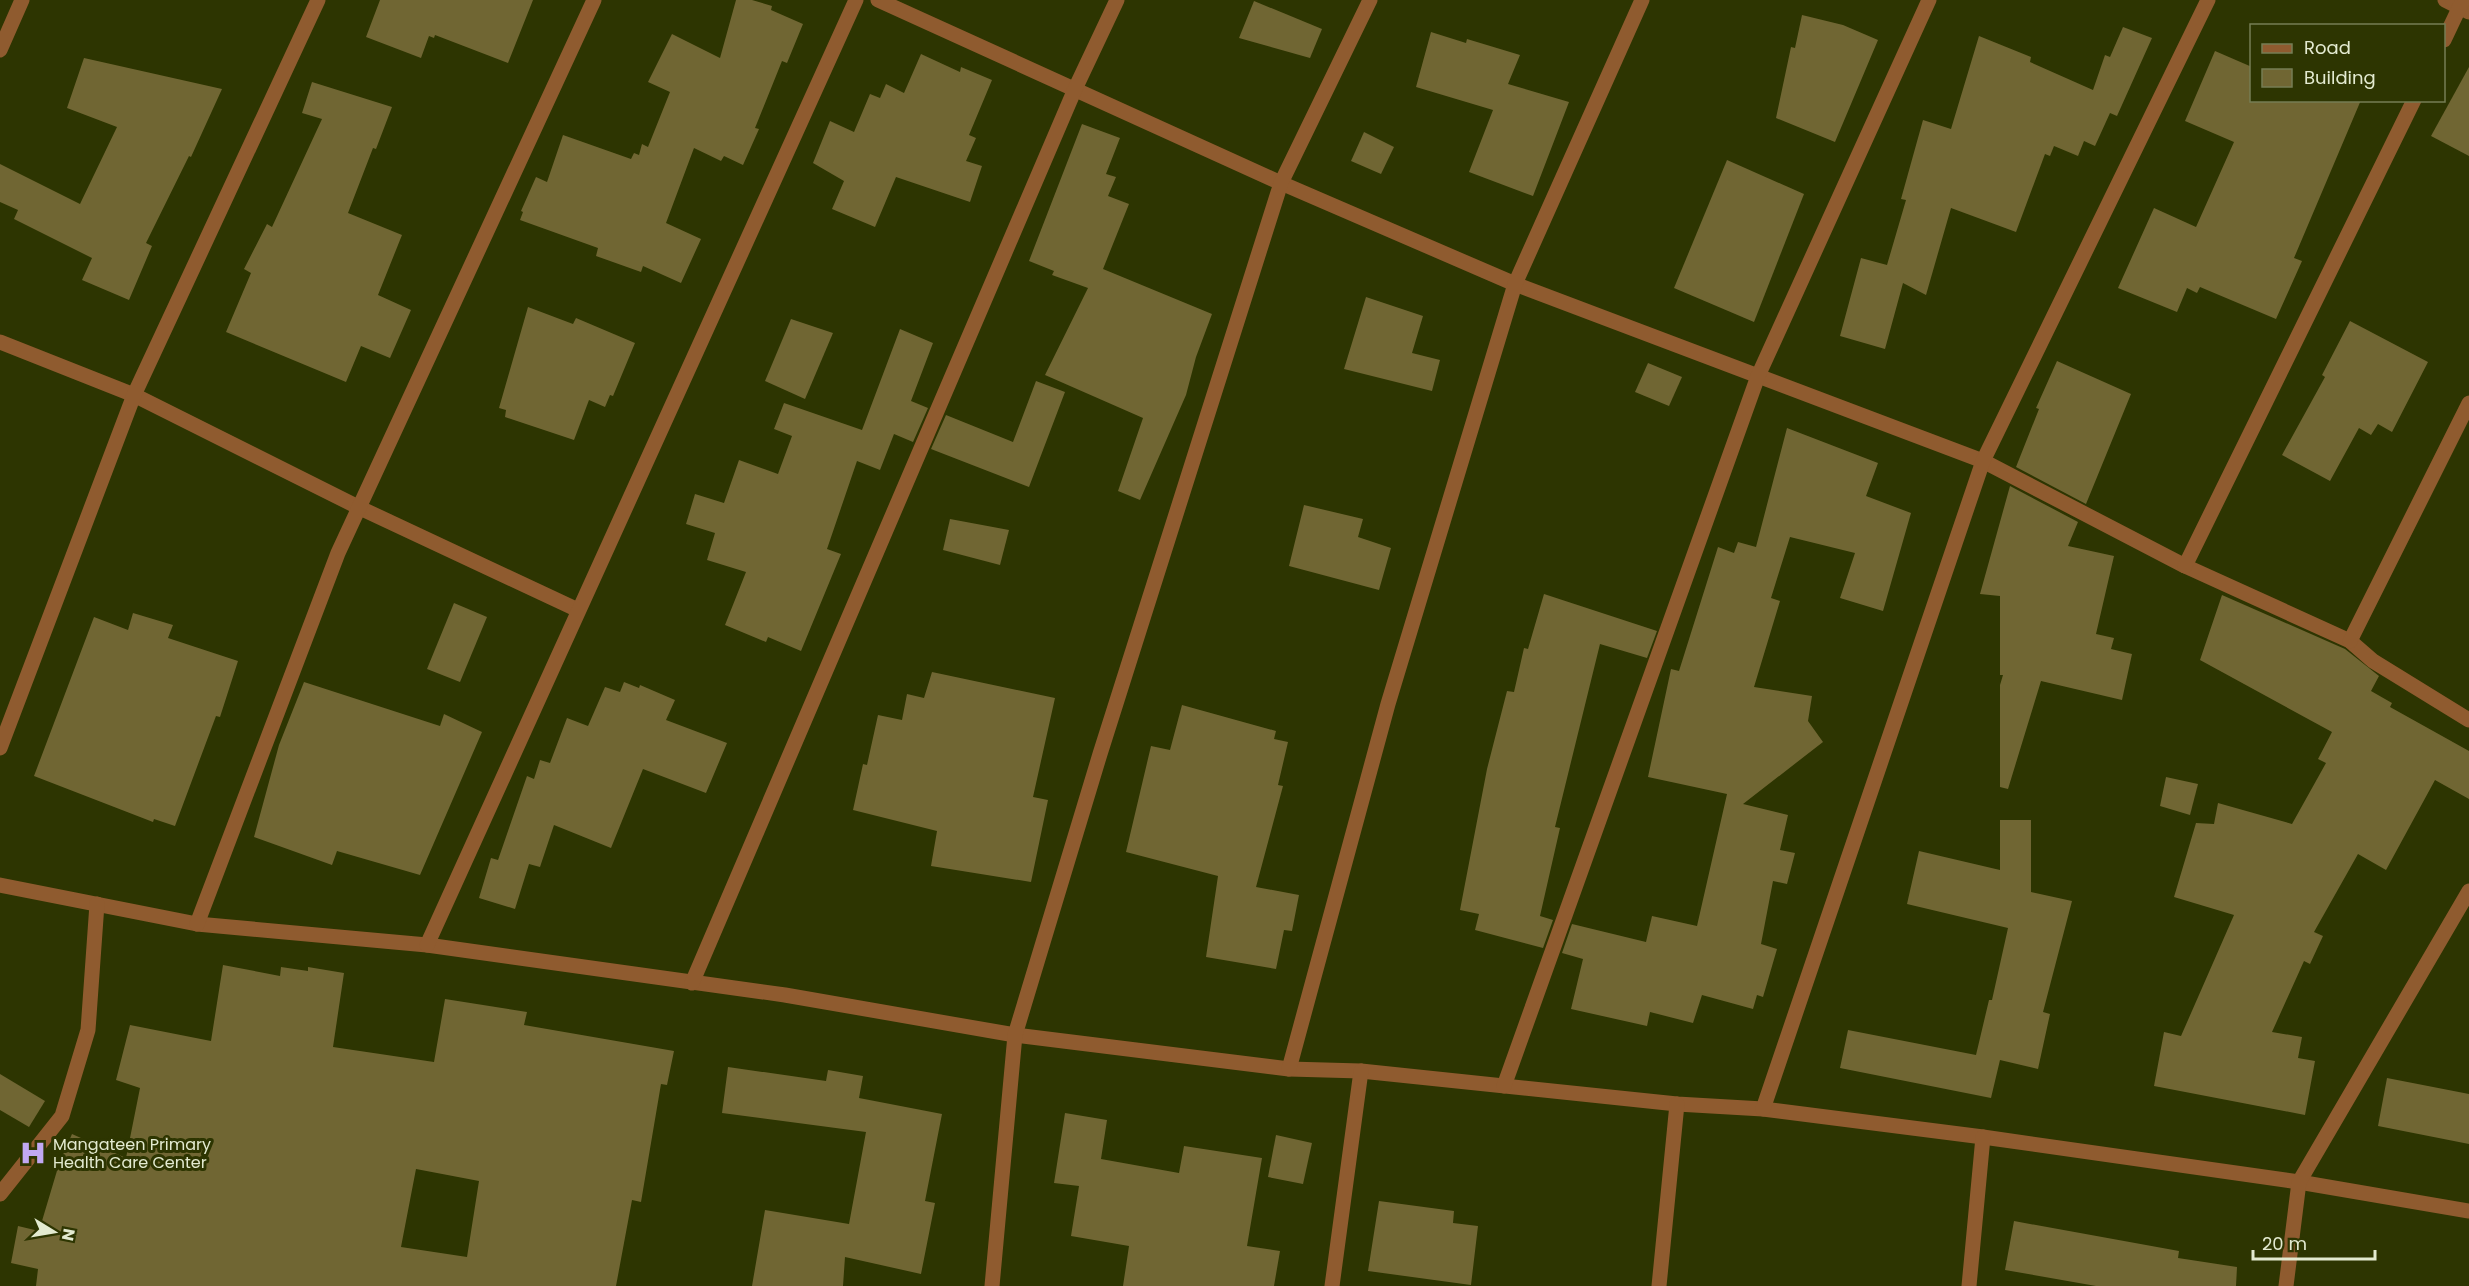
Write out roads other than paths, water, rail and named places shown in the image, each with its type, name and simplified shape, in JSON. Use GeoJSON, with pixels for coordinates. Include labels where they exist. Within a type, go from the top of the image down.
{"type":"FeatureCollection","features":[{"type":"Feature","properties":{"kind":"street"},"geometry":{"type":"LineString","coordinates":[[0,50],[22,0]]}},
{"type":"Feature","properties":{"kind":"street"},"geometry":{"type":"LineString","coordinates":[[0,748],[134,396],[318,0]]}},
{"type":"Feature","properties":{"kind":"street"},"geometry":{"type":"LineString","coordinates":[[197,924],[338,553],[594,0]]}},
{"type":"Feature","properties":{"kind":"street"},"geometry":{"type":"LineString","coordinates":[[427,945],[856,0]]}},
{"type":"Feature","properties":{"kind":"street"},"geometry":{"type":"LineString","coordinates":[[878,0],[1281,183],[1515,284],[1983,460],[2186,566],[2350,641],[2373,661],[2469,720]]}},
{"type":"Feature","properties":{"kind":"street"},"geometry":{"type":"LineString","coordinates":[[692,983],[1075,89],[1117,0]]}},
{"type":"Feature","properties":{"kind":"street"},"geometry":{"type":"LineString","coordinates":[[992,1286],[1015,1035],[1100,754],[1281,183],[1370,0]]}},
{"type":"Feature","properties":{"kind":"street"},"geometry":{"type":"LineString","coordinates":[[1289,1069],[1388,704],[1515,284],[1642,0]]}},
{"type":"Feature","properties":{"kind":"street"},"geometry":{"type":"LineString","coordinates":[[1504,1086],[1758,376],[1929,0]]}},
{"type":"Feature","properties":{"kind":"street"},"geometry":{"type":"LineString","coordinates":[[1763,1109],[1983,460],[2208,0]]}},
{"type":"Feature","properties":{"kind":"street"},"geometry":{"type":"LineString","coordinates":[[2445,0],[2464,7],[2445,38]]}},
{"type":"Feature","properties":{"kind":"street"},"geometry":{"type":"LineString","coordinates":[[2186,566],[2413,102]]}},
{"type":"Feature","properties":{"kind":"street"},"geometry":{"type":"LineString","coordinates":[[0,342],[134,396],[360,508],[578,610]]}},
{"type":"Feature","properties":{"kind":"street"},"geometry":{"type":"LineString","coordinates":[[2350,641],[2469,403]]}},
{"type":"Feature","properties":{"kind":"street"},"geometry":{"type":"LineString","coordinates":[[0,885],[197,924],[427,945],[785,995],[1015,1035],[1289,1069],[1361,1071],[1677,1104],[1763,1109],[1983,1137],[2299,1182],[2469,1211]]}},
{"type":"Feature","properties":{"kind":"street"},"geometry":{"type":"LineString","coordinates":[[2286,1286],[2299,1182],[2469,891]]}},
{"type":"Feature","properties":{"kind":"street"},"geometry":{"type":"LineString","coordinates":[[0,1194],[62,1116],[88,1030],[98,904]]}},
{"type":"Feature","properties":{"kind":"street"},"geometry":{"type":"LineString","coordinates":[[1332,1286],[1361,1071]]}},
{"type":"Feature","properties":{"kind":"street"},"geometry":{"type":"LineString","coordinates":[[1659,1286],[1677,1104]]}},
{"type":"Feature","properties":{"kind":"street"},"geometry":{"type":"LineString","coordinates":[[1969,1286],[1983,1137]]}},
{"type":"Feature","properties":{"kind":"place","name":"Mangateen Primary Health Care Center"},"geometry":{"type":"Point","coordinates":[33,1153]}}]}
